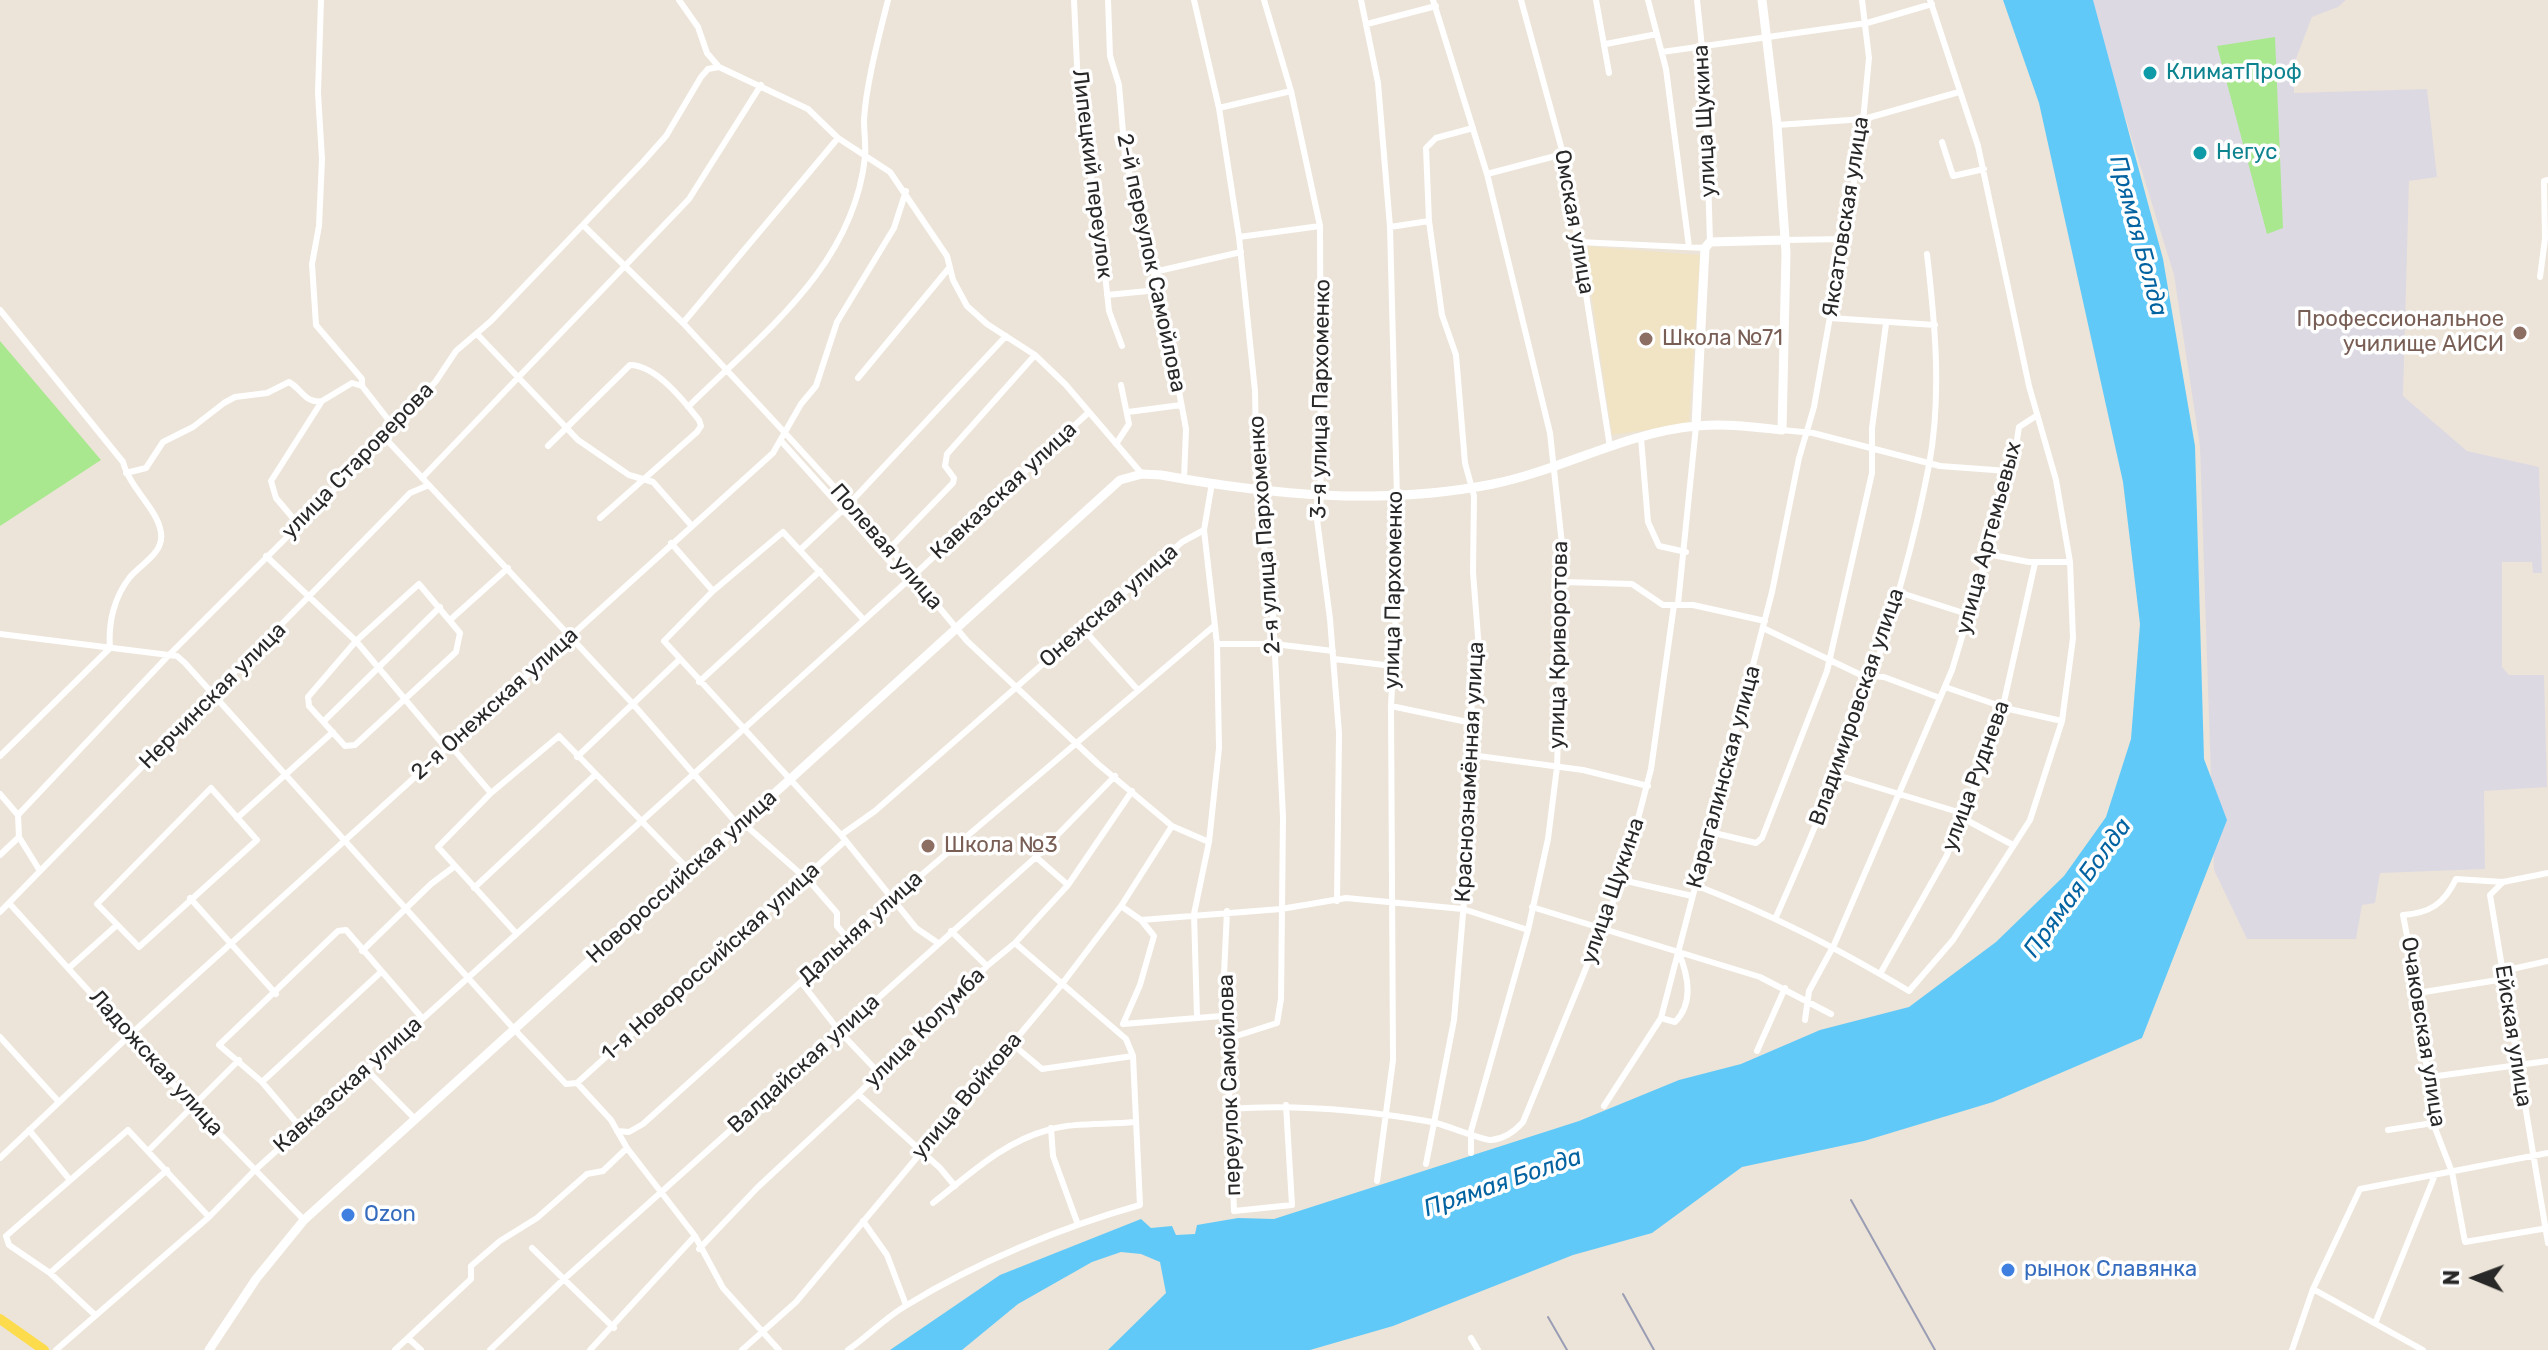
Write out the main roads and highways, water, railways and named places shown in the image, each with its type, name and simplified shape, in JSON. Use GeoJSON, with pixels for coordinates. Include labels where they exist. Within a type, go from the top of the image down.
{"type":"FeatureCollection","features":[{"type":"Feature","properties":{"kind":"main road"},"geometry":{"type":"LineString","coordinates":[[0,1319],[44,1350]]}},
{"type":"Feature","properties":{"kind":"water","name":"Прямая Болда"},"geometry":{"type":"Polygon","coordinates":[[[2003,0],[2093,0],[2163,259],[2195,446],[2204,759],[2227,820],[2142,1038],[1993,1102],[1864,1141],[1742,1167],[1652,1233],[1573,1255],[1393,1326],[1310,1350],[1108,1350],[1166,1293],[1160,1262],[1141,1254],[1121,1252],[1092,1262],[1018,1304],[962,1350],[890,1350],[1000,1275],[1141,1219],[1151,1228],[1172,1226],[1176,1235],[1195,1234],[1197,1225],[1238,1218],[1274,1219],[1579,1121],[1679,1080],[1741,1064],[1820,1030],[1909,1007],[1996,942],[2064,876],[2106,817],[2131,739],[2140,624],[2123,482],[2039,103],[2003,0]]]}},
{"type":"Feature","properties":{"kind":"railway"},"geometry":{"type":"LineString","coordinates":[[1851,1200],[1935,1350]]}},
{"type":"Feature","properties":{"kind":"railway"},"geometry":{"type":"LineString","coordinates":[[1623,1294],[1654,1350]]}},
{"type":"Feature","properties":{"kind":"railway"},"geometry":{"type":"LineString","coordinates":[[1548,1317],[1567,1350]]}},
{"type":"Feature","properties":{"kind":"place","name":"КлиматПроф"},"geometry":{"type":"Point","coordinates":[2150,73]}},
{"type":"Feature","properties":{"kind":"place","name":"Негус"},"geometry":{"type":"Point","coordinates":[2200,153]}},
{"type":"Feature","properties":{"kind":"place","name":"Профессиональное училище АИСИ"},"geometry":{"type":"Point","coordinates":[2520,333]}},
{"type":"Feature","properties":{"kind":"place","name":"Школа №71"},"geometry":{"type":"Point","coordinates":[1646,339]}},
{"type":"Feature","properties":{"kind":"place","name":"Школа №3"},"geometry":{"type":"Point","coordinates":[928,846]}},
{"type":"Feature","properties":{"kind":"place","name":"Ozon"},"geometry":{"type":"Point","coordinates":[348,1215]}},
{"type":"Feature","properties":{"kind":"place","name":"рынок Славянка"},"geometry":{"type":"Point","coordinates":[2008,1270]}}]}
